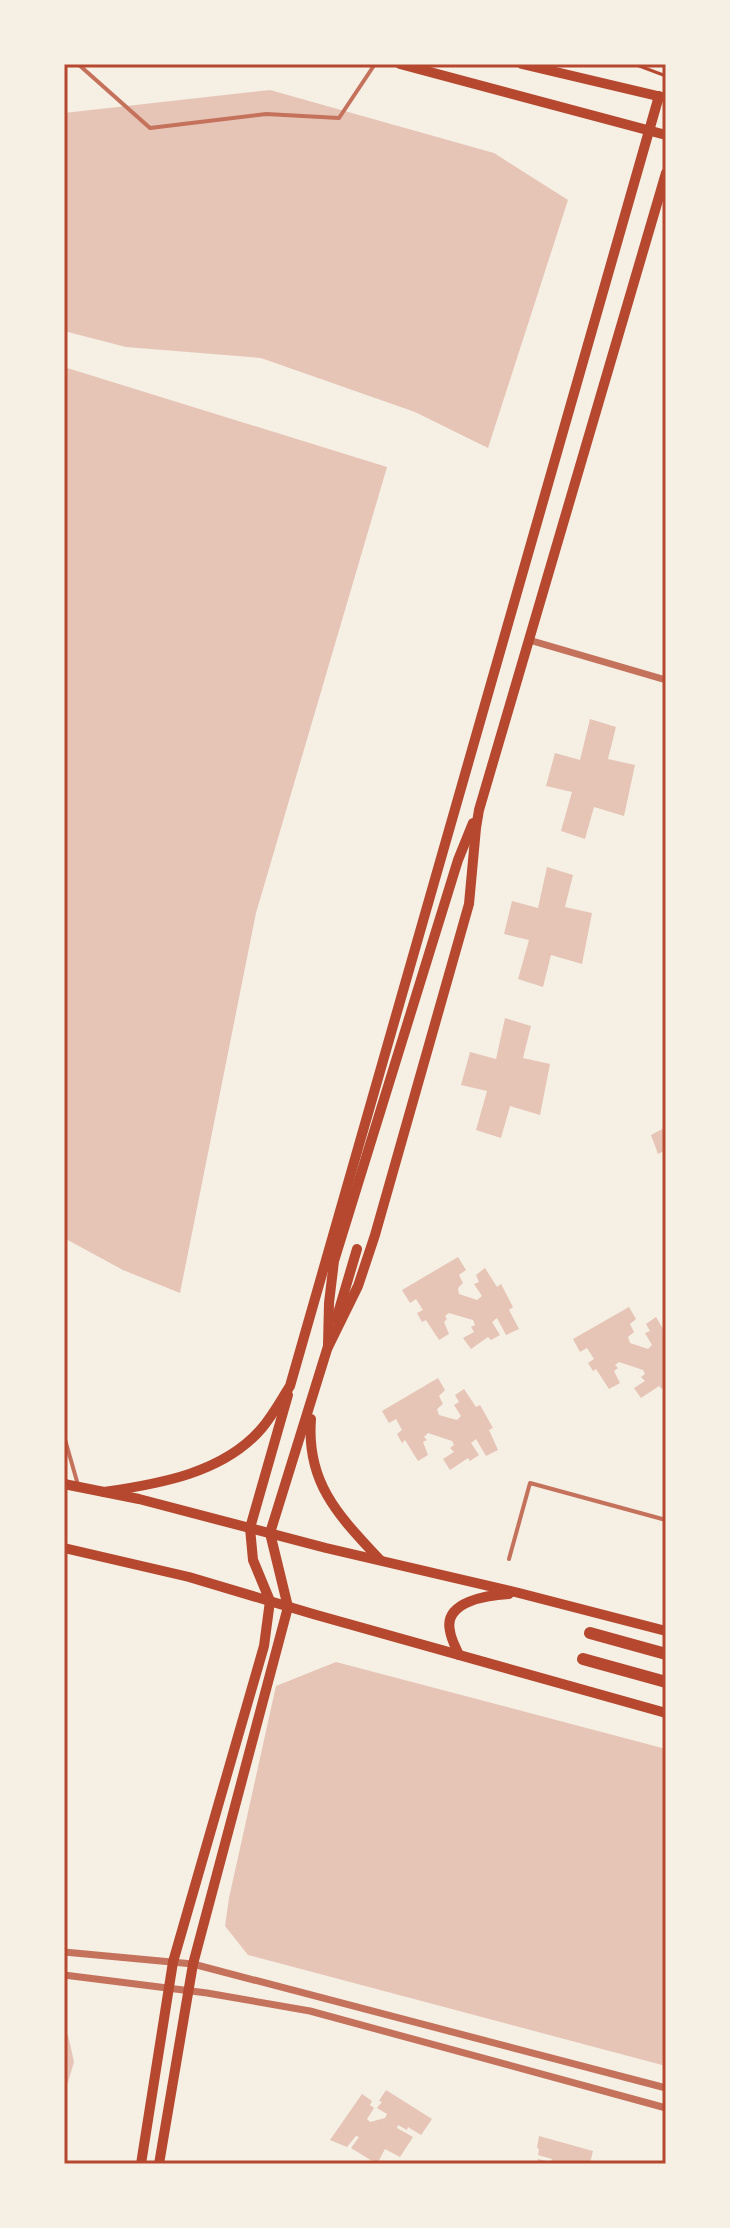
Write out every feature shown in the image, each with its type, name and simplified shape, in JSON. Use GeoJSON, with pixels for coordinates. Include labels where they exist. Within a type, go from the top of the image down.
{"type":"FeatureCollection","features":[{"type":"Feature","properties":{"kind":"highway"},"geometry":{"type":"LineString","coordinates":[[590,1633],[666,1654]]}},
{"type":"Feature","properties":{"kind":"highway"},"geometry":{"type":"LineString","coordinates":[[583,1659],[666,1682]]}},
{"type":"Feature","properties":{"kind":"main road"},"geometry":{"type":"LineString","coordinates":[[400,64],[666,135]]}},
{"type":"Feature","properties":{"kind":"main road"},"geometry":{"type":"LineString","coordinates":[[141,2164],[173,1962],[264,1646],[270,1601],[253,1560],[250,1528],[648,130],[662,97],[522,64]]}},
{"type":"Feature","properties":{"kind":"main road"},"geometry":{"type":"LineString","coordinates":[[328,1347],[334,1261],[454,872],[479,810],[666,173]]}},
{"type":"Feature","properties":{"kind":"main road"},"geometry":{"type":"LineString","coordinates":[[328,1347],[367,1261],[469,904],[479,810]]}},
{"type":"Feature","properties":{"kind":"main road"},"geometry":{"type":"LineString","coordinates":[[159,2164],[193,1964],[288,1607],[270,1533],[357,1249]]}},
{"type":"Feature","properties":{"kind":"main road"},"geometry":{"type":"LineString","coordinates":[[104,1492],[173,1480],[218,1461],[261,1429],[290,1386]]}},
{"type":"Feature","properties":{"kind":"main road"},"geometry":{"type":"LineString","coordinates":[[312,1402],[309,1439],[319,1480],[337,1511],[382,1561]]}},
{"type":"Feature","properties":{"kind":"main road"},"geometry":{"type":"LineString","coordinates":[[64,1484],[139,1499],[666,1631]]}},
{"type":"Feature","properties":{"kind":"main road"},"geometry":{"type":"LineString","coordinates":[[64,1548],[189,1577],[666,1713]]}},
{"type":"Feature","properties":{"kind":"main road"},"geometry":{"type":"LineString","coordinates":[[459,1655],[448,1628],[452,1614],[467,1602],[488,1595],[519,1593]]}},
{"type":"Feature","properties":{"kind":"street"},"geometry":{"type":"LineString","coordinates":[[529,640],[666,680]]}},
{"type":"Feature","properties":{"kind":"street"},"geometry":{"type":"LineString","coordinates":[[64,1952],[193,1964],[666,2088]]}},
{"type":"Feature","properties":{"kind":"street"},"geometry":{"type":"LineString","coordinates":[[64,1975],[189,1990],[310,2011],[666,2108]]}},
{"type":"Feature","properties":{"kind":"lane"},"geometry":{"type":"LineString","coordinates":[[78,64],[150,128],[266,114],[339,118],[375,64]]}},
{"type":"Feature","properties":{"kind":"lane"},"geometry":{"type":"LineString","coordinates":[[64,1436],[79,1487]]}},
{"type":"Feature","properties":{"kind":"lane"},"geometry":{"type":"LineString","coordinates":[[509,1559],[530,1483],[666,1520]]}},
{"type":"Feature","properties":{"kind":"path"},"geometry":{"type":"LineString","coordinates":[[634,64],[666,76]]}},
{"type":"Feature","properties":{"kind":"building"},"geometry":{"type":"Polygon","coordinates":[[[270,90],[494,153],[568,200],[488,448],[415,412],[261,358],[126,347],[64,331],[64,113],[270,90]]]}},
{"type":"Feature","properties":{"kind":"building"},"geometry":{"type":"Polygon","coordinates":[[[64,367],[387,467],[256,913],[180,1293],[123,1270],[64,1238],[64,367]]]}},
{"type":"Feature","properties":{"kind":"building"},"geometry":{"type":"Polygon","coordinates":[[[590,719],[616,727],[608,759],[635,765],[624,816],[594,807],[585,839],[561,831],[572,792],[546,786],[555,753],[580,760],[590,719]]]}},
{"type":"Feature","properties":{"kind":"building"},"geometry":{"type":"Polygon","coordinates":[[[547,867],[573,875],[565,907],[592,913],[582,964],[551,955],[543,987],[518,979],[529,940],[504,934],[512,901],[538,908],[547,867]]]}},
{"type":"Feature","properties":{"kind":"building"},"geometry":{"type":"Polygon","coordinates":[[[505,1018],[531,1026],[523,1058],[550,1064],[540,1115],[510,1106],[501,1138],[476,1130],[487,1091],[461,1085],[470,1052],[496,1059],[505,1018]]]}},
{"type":"Feature","properties":{"kind":"building"},"geometry":{"type":"Polygon","coordinates":[[[666,1127],[666,1150],[658,1154],[651,1135],[666,1127]]]}},
{"type":"Feature","properties":{"kind":"building"},"geometry":{"type":"Polygon","coordinates":[[[458,1257],[466,1270],[459,1275],[463,1283],[458,1288],[459,1294],[477,1300],[482,1296],[474,1284],[479,1282],[476,1275],[485,1268],[497,1287],[501,1284],[513,1307],[509,1310],[519,1329],[506,1335],[497,1318],[492,1322],[500,1335],[491,1340],[488,1337],[471,1349],[463,1338],[474,1332],[471,1327],[475,1325],[473,1320],[449,1313],[444,1322],[449,1334],[439,1340],[426,1320],[422,1322],[417,1313],[423,1310],[416,1299],[410,1303],[402,1290],[458,1257]]]}},
{"type":"Feature","properties":{"kind":"building"},"geometry":{"type":"Polygon","coordinates":[[[629,1307],[636,1319],[630,1324],[634,1332],[628,1337],[630,1343],[648,1349],[652,1345],[645,1333],[650,1331],[646,1324],[656,1317],[666,1334],[666,1369],[663,1372],[666,1386],[662,1389],[659,1386],[641,1398],[634,1388],[645,1381],[641,1377],[645,1374],[643,1370],[619,1362],[614,1371],[620,1383],[609,1389],[596,1369],[593,1371],[588,1363],[594,1359],[587,1348],[580,1352],[573,1339],[629,1307]]]}},
{"type":"Feature","properties":{"kind":"building"},"geometry":{"type":"Polygon","coordinates":[[[438,1378],[445,1390],[439,1396],[443,1404],[437,1409],[439,1415],[457,1420],[461,1416],[454,1405],[459,1402],[455,1395],[464,1389],[476,1407],[480,1405],[493,1428],[489,1430],[498,1450],[486,1456],[476,1439],[471,1443],[479,1455],[450,1470],[443,1459],[454,1452],[450,1448],[454,1445],[452,1441],[428,1433],[424,1437],[427,1440],[423,1442],[428,1455],[418,1461],[405,1440],[402,1443],[397,1434],[402,1430],[396,1419],[389,1423],[382,1411],[438,1378]]]}},
{"type":"Feature","properties":{"kind":"building"},"geometry":{"type":"Polygon","coordinates":[[[336,1662],[666,1749],[666,2066],[248,1955],[225,1926],[276,1686],[336,1662]]]}},
{"type":"Feature","properties":{"kind":"building"},"geometry":{"type":"Polygon","coordinates":[[[64,2035],[68,2035],[74,2062],[65,2092],[64,2035]]]}},
{"type":"Feature","properties":{"kind":"building"},"geometry":{"type":"Polygon","coordinates":[[[386,2090],[432,2119],[421,2135],[398,2125],[397,2128],[413,2137],[400,2157],[385,2149],[377,2164],[351,2148],[359,2137],[356,2136],[347,2147],[330,2140],[362,2094],[372,2101],[370,2105],[374,2108],[367,2119],[370,2122],[385,2118],[387,2114],[377,2108],[386,2090]]]}},
{"type":"Feature","properties":{"kind":"building"},"geometry":{"type":"Polygon","coordinates":[[[539,2136],[593,2151],[590,2163],[537,2164],[538,2159],[551,2162],[552,2159],[538,2155],[539,2136]]]}}]}
